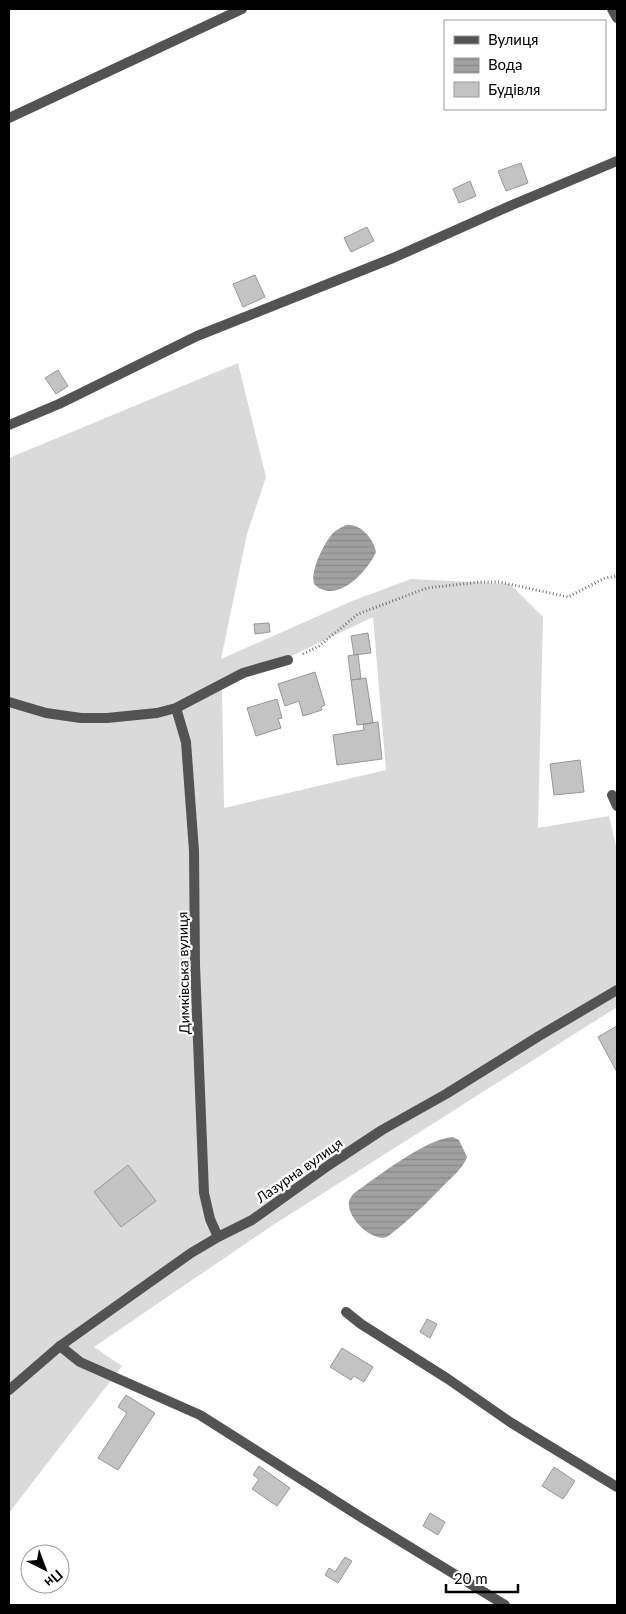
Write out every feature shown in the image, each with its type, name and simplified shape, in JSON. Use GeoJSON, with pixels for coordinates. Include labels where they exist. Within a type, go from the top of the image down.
{"type":"FeatureCollection","features":[{"type":"Feature","properties":{"kind":"street"},"geometry":{"type":"LineString","coordinates":[[9,118],[242,9]]}},
{"type":"Feature","properties":{"kind":"street"},"geometry":{"type":"LineString","coordinates":[[612,9],[617,18]]}},
{"type":"Feature","properties":{"kind":"street"},"geometry":{"type":"LineString","coordinates":[[9,425],[59,404],[197,336],[393,258],[512,204],[617,161]]}},
{"type":"Feature","properties":{"kind":"street"},"geometry":{"type":"LineString","coordinates":[[9,702],[46,713],[81,718],[107,718],[157,713],[176,708],[243,673],[288,660]]}},
{"type":"Feature","properties":{"kind":"street","name":"Димківська вулиця"},"geometry":{"type":"LineString","coordinates":[[176,708],[186,742],[194,851],[195,965],[202,1170],[207,1207],[218,1237]]}},
{"type":"Feature","properties":{"kind":"street"},"geometry":{"type":"LineString","coordinates":[[612,795],[617,806]]}},
{"type":"Feature","properties":{"kind":"street","name":"Лазурна вулиця"},"geometry":{"type":"LineString","coordinates":[[9,1390],[60,1346],[178,1262],[218,1237],[252,1220],[382,1130],[446,1094],[617,990]]}},
{"type":"Feature","properties":{"kind":"street"},"geometry":{"type":"LineString","coordinates":[[346,1312],[361,1324],[448,1378],[510,1422],[617,1486]]}},
{"type":"Feature","properties":{"kind":"street"},"geometry":{"type":"LineString","coordinates":[[60,1346],[80,1362],[200,1415],[364,1519],[505,1605]]}},
{"type":"Feature","properties":{"kind":"path"},"geometry":{"type":"LineString","coordinates":[[288,660],[319,646],[358,614],[427,588],[500,582],[568,597],[606,578],[617,576]]}},
{"type":"Feature","properties":{"kind":"shaded area"},"geometry":{"type":"Polygon","coordinates":[[[238,363],[266,477],[247,534],[221,659],[352,601],[411,579],[510,584],[543,617],[538,828],[609,816],[617,850],[617,1007],[273,1225],[94,1347],[122,1366],[9,1513],[9,458],[238,363]],[[373,617],[222,689],[224,808],[386,770],[373,617]]]}},
{"type":"Feature","properties":{"kind":"water"},"geometry":{"type":"Polygon","coordinates":[[[346,525],[361,529],[366,533],[376,552],[366,568],[350,583],[341,589],[323,590],[314,584],[313,578],[316,565],[329,538],[334,532],[346,525]]]}},
{"type":"Feature","properties":{"kind":"water"},"geometry":{"type":"Polygon","coordinates":[[[453,1137],[459,1140],[467,1157],[465,1161],[454,1175],[410,1218],[387,1237],[381,1238],[368,1233],[357,1223],[350,1211],[349,1205],[349,1200],[353,1194],[415,1151],[442,1139],[453,1137]]]}},
{"type":"Feature","properties":{"kind":"building"},"geometry":{"type":"Polygon","coordinates":[[[521,163],[528,183],[506,191],[498,171],[521,163]]]}},
{"type":"Feature","properties":{"kind":"building"},"geometry":{"type":"Polygon","coordinates":[[[470,181],[476,196],[459,203],[453,189],[470,181]]]}},
{"type":"Feature","properties":{"kind":"building"},"geometry":{"type":"Polygon","coordinates":[[[367,227],[374,241],[351,252],[344,238],[367,227]]]}},
{"type":"Feature","properties":{"kind":"building"},"geometry":{"type":"Polygon","coordinates":[[[255,275],[265,297],[243,307],[233,284],[255,275]]]}},
{"type":"Feature","properties":{"kind":"building"},"geometry":{"type":"Polygon","coordinates":[[[58,370],[68,386],[56,394],[45,378],[58,370]]]}},
{"type":"Feature","properties":{"kind":"building"},"geometry":{"type":"Polygon","coordinates":[[[269,623],[270,632],[255,634],[254,624],[269,623]]]}},
{"type":"Feature","properties":{"kind":"building"},"geometry":{"type":"Polygon","coordinates":[[[368,633],[371,653],[354,655],[351,636],[368,633]]]}},
{"type":"Feature","properties":{"kind":"building"},"geometry":{"type":"Polygon","coordinates":[[[358,654],[361,679],[351,680],[348,656],[358,654]]]}},
{"type":"Feature","properties":{"kind":"building"},"geometry":{"type":"Polygon","coordinates":[[[315,672],[325,705],[321,707],[322,710],[303,716],[299,701],[285,706],[278,684],[315,672]]]}},
{"type":"Feature","properties":{"kind":"building"},"geometry":{"type":"Polygon","coordinates":[[[366,678],[373,723],[357,725],[351,680],[366,678]]]}},
{"type":"Feature","properties":{"kind":"building"},"geometry":{"type":"Polygon","coordinates":[[[277,699],[282,718],[278,719],[281,728],[256,736],[247,708],[277,699]]]}},
{"type":"Feature","properties":{"kind":"building"},"geometry":{"type":"Polygon","coordinates":[[[378,722],[382,759],[337,765],[333,735],[364,730],[363,724],[378,722]]]}},
{"type":"Feature","properties":{"kind":"building"},"geometry":{"type":"Polygon","coordinates":[[[580,760],[584,792],[554,795],[550,764],[580,760]]]}},
{"type":"Feature","properties":{"kind":"building"},"geometry":{"type":"Polygon","coordinates":[[[617,1026],[617,1072],[598,1037],[617,1026]]]}},
{"type":"Feature","properties":{"kind":"building"},"geometry":{"type":"Polygon","coordinates":[[[128,1165],[156,1201],[121,1227],[94,1192],[128,1165]]]}},
{"type":"Feature","properties":{"kind":"building"},"geometry":{"type":"Polygon","coordinates":[[[427,1319],[437,1324],[430,1338],[420,1332],[427,1319]]]}},
{"type":"Feature","properties":{"kind":"building"},"geometry":{"type":"Polygon","coordinates":[[[342,1348],[373,1367],[364,1382],[354,1376],[351,1380],[330,1367],[342,1348]]]}},
{"type":"Feature","properties":{"kind":"building"},"geometry":{"type":"Polygon","coordinates":[[[126,1395],[155,1413],[118,1470],[98,1458],[127,1413],[118,1407],[126,1395]]]}},
{"type":"Feature","properties":{"kind":"building"},"geometry":{"type":"Polygon","coordinates":[[[259,1466],[290,1488],[277,1506],[252,1489],[259,1479],[253,1475],[259,1466]]]}},
{"type":"Feature","properties":{"kind":"building"},"geometry":{"type":"Polygon","coordinates":[[[554,1467],[575,1481],[563,1499],[542,1486],[554,1467]]]}},
{"type":"Feature","properties":{"kind":"building"},"geometry":{"type":"Polygon","coordinates":[[[430,1513],[445,1522],[438,1535],[423,1526],[430,1513]]]}},
{"type":"Feature","properties":{"kind":"building"},"geometry":{"type":"Polygon","coordinates":[[[345,1557],[352,1561],[338,1583],[325,1575],[329,1568],[335,1572],[345,1557]]]}}]}
